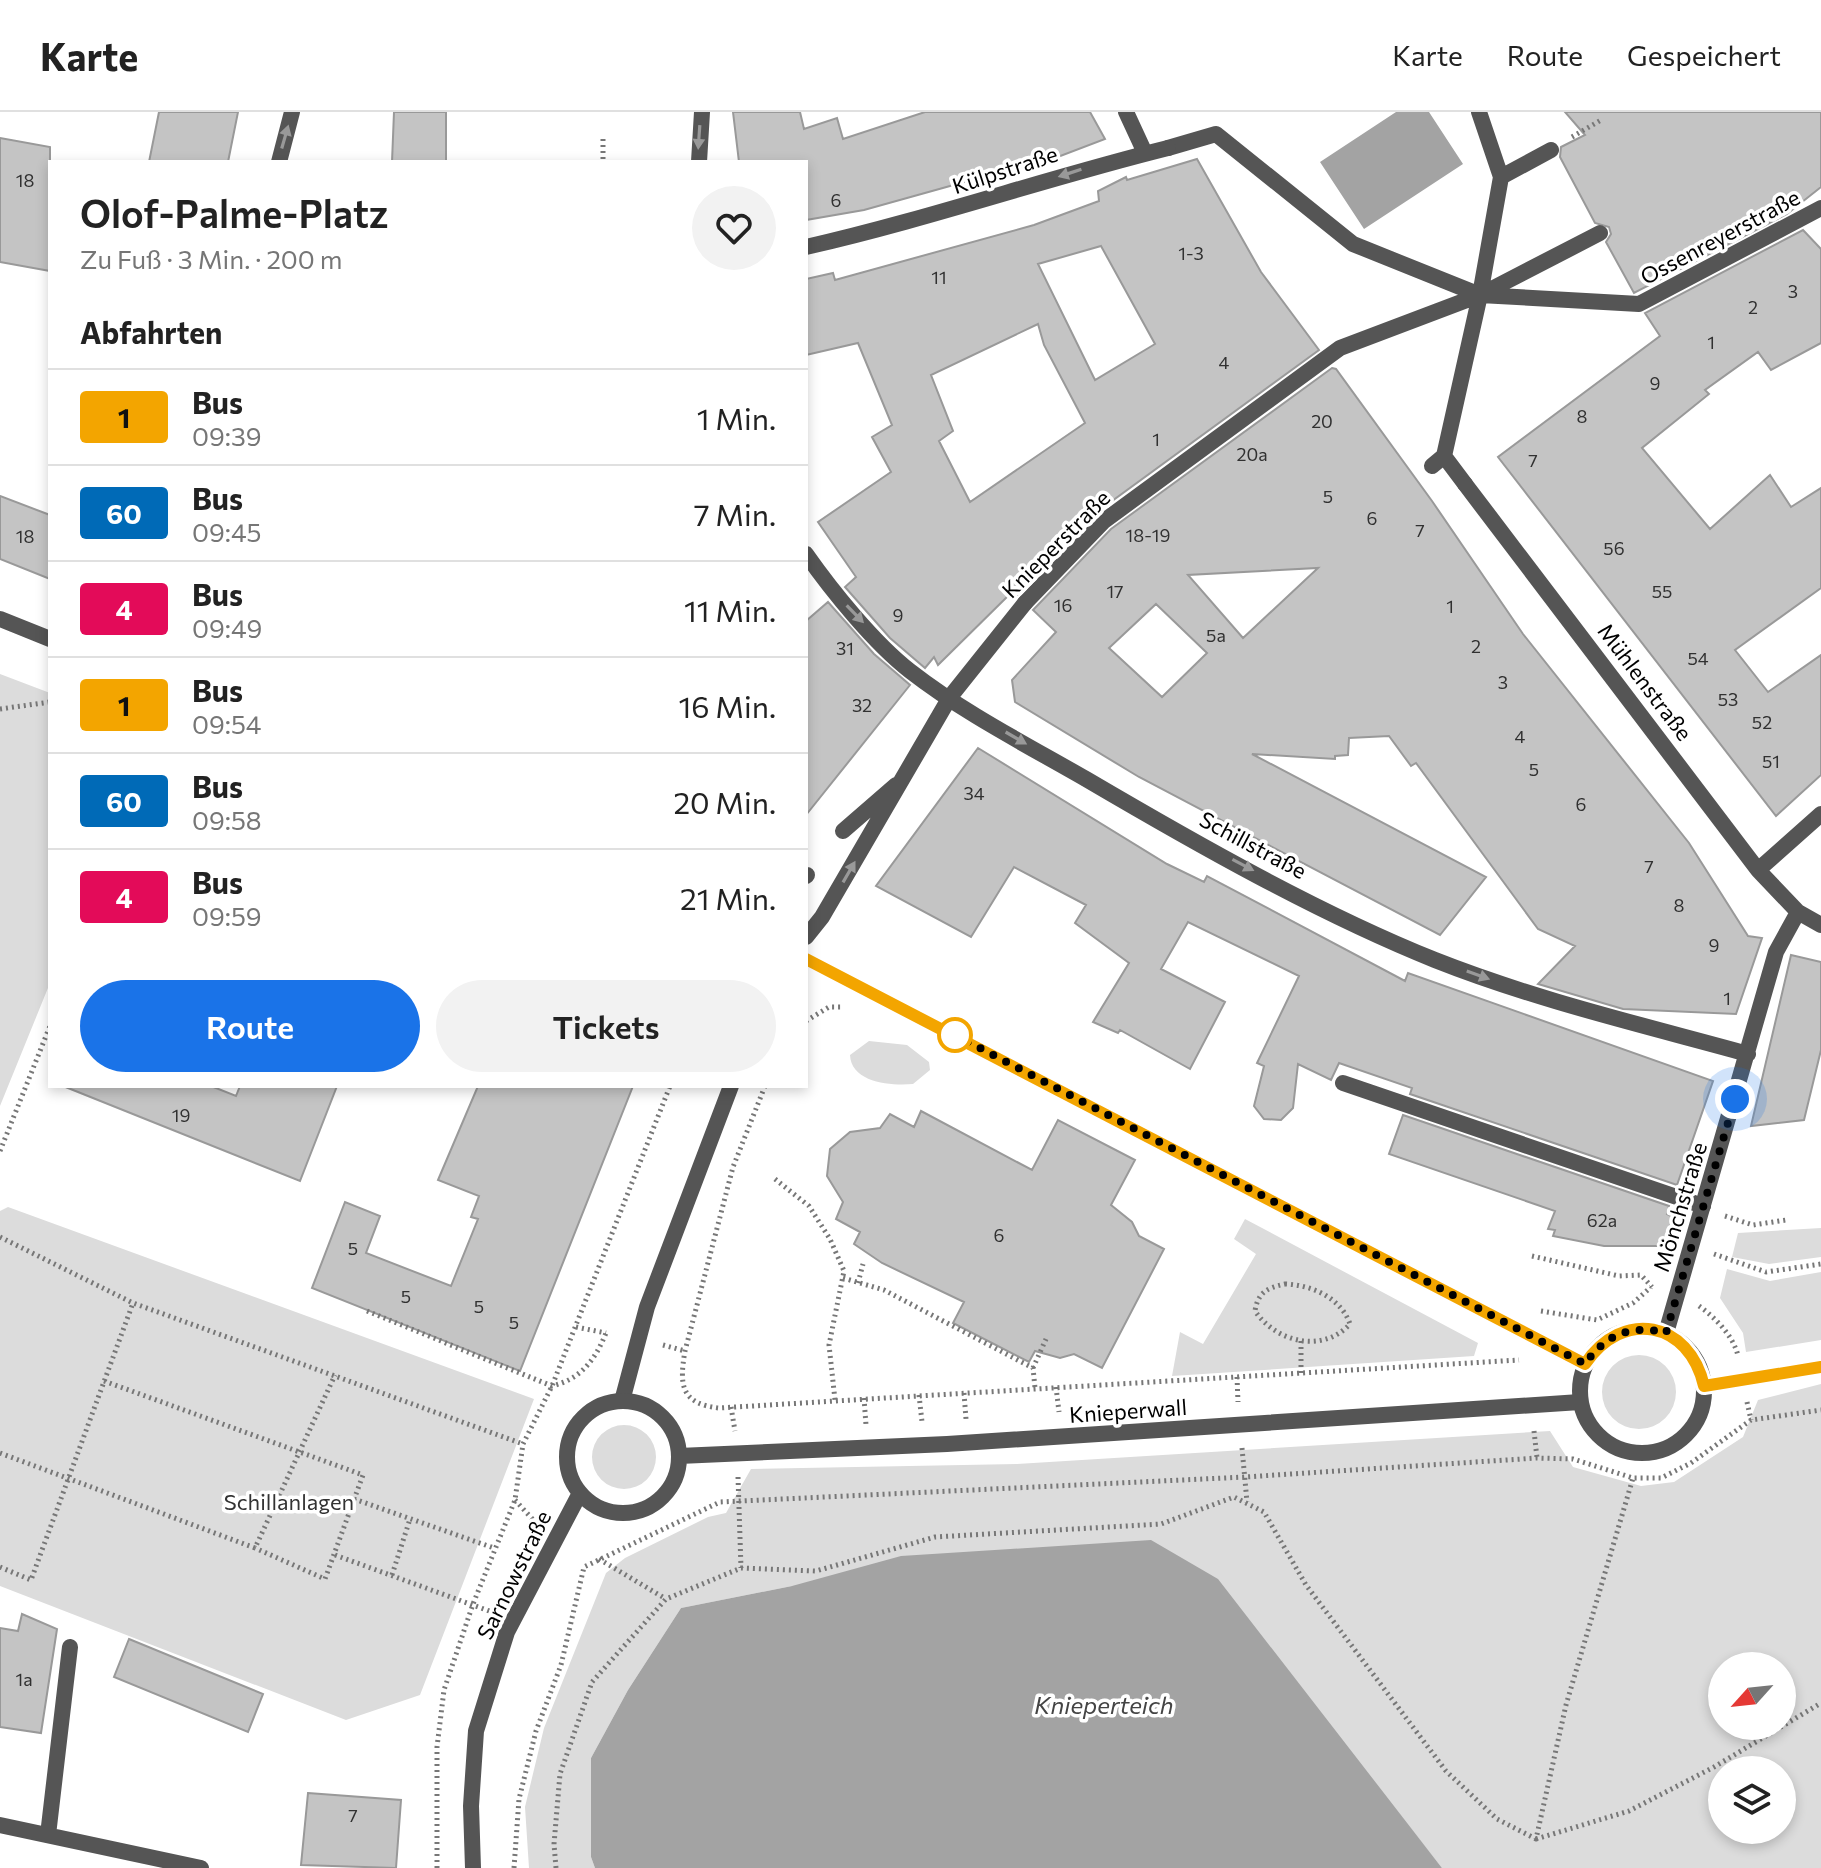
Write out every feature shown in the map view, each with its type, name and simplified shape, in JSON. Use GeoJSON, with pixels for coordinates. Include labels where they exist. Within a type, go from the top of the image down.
{"type":"FeatureCollection","features":[{"type":"Feature","properties":{"kind":"street"},"geometry":{"type":"LineString","coordinates":[[280,160],[292,112]]}},
{"type":"Feature","properties":{"kind":"street"},"geometry":{"type":"LineString","coordinates":[[699,160],[702,112]]}},
{"type":"Feature","properties":{"kind":"street"},"geometry":{"type":"LineString","coordinates":[[1126,112],[1145,153]]}},
{"type":"Feature","properties":{"kind":"street"},"geometry":{"type":"LineString","coordinates":[[1479,112],[1501,177],[1480,295]]}},
{"type":"Feature","properties":{"kind":"street","name":"Külpstraße"},"geometry":{"type":"LineString","coordinates":[[808,247],[909,223],[1102,162],[1216,134],[1353,244],[1480,295]]}},
{"type":"Feature","properties":{"kind":"street"},"geometry":{"type":"LineString","coordinates":[[1501,177],[1551,150]]}},
{"type":"Feature","properties":{"kind":"street","name":"Ossenreyerstraße"},"geometry":{"type":"LineString","coordinates":[[1480,295],[1639,304],[1819,212]]}},
{"type":"Feature","properties":{"kind":"street","name":"Knieperstraße"},"geometry":{"type":"LineString","coordinates":[[808,934],[822,917],[950,697],[1025,603],[1104,521],[1340,348],[1480,295],[1600,233]]}},
{"type":"Feature","properties":{"kind":"street","name":"Mühlenstraße"},"geometry":{"type":"LineString","coordinates":[[1480,295],[1438,461],[1465,484],[1758,870],[1798,912],[1821,925]]}},
{"type":"Feature","properties":{"kind":"street","name":"Schillstraße"},"geometry":{"type":"LineString","coordinates":[[808,557],[828,585],[909,670],[1124,801],[1336,914],[1434,959],[1539,997],[1748,1054]]}},
{"type":"Feature","properties":{"kind":"street"},"geometry":{"type":"LineString","coordinates":[[0,619],[48,638]]}},
{"type":"Feature","properties":{"kind":"street","name":"Knieperstraße"},"geometry":{"type":"LineString","coordinates":[[843,831],[903,779]]}},
{"type":"Feature","properties":{"kind":"street"},"geometry":{"type":"LineString","coordinates":[[1758,870],[1821,814]]}},
{"type":"Feature","properties":{"kind":"street","name":"Mönchstraße"},"geometry":{"type":"LineString","coordinates":[[1666,1333],[1776,952],[1798,912]]}},
{"type":"Feature","properties":{"kind":"street"},"geometry":{"type":"LineString","coordinates":[[808,960],[1585,1364]]}},
{"type":"Feature","properties":{"kind":"street"},"geometry":{"type":"LineString","coordinates":[[1343,1083],[1703,1206]]}},
{"type":"Feature","properties":{"kind":"street"},"geometry":{"type":"LineString","coordinates":[[622,1401],[647,1307],[730,1088]]}},
{"type":"Feature","properties":{"kind":"street"},"geometry":{"type":"LineString","coordinates":[[1628,1330],[1666,1333],[1692,1354],[1704,1386],[1702,1407],[1694,1426],[1679,1441],[1650,1453],[1619,1450],[1601,1439],[1587,1422],[1580,1402],[1579,1383],[1585,1364],[1596,1348],[1611,1336],[1628,1330]]}},
{"type":"Feature","properties":{"kind":"street"},"geometry":{"type":"LineString","coordinates":[[1704,1386],[1821,1367]]}},
{"type":"Feature","properties":{"kind":"street"},"geometry":{"type":"LineString","coordinates":[[622,1401],[639,1404],[661,1417],[676,1438],[679,1456],[677,1473],[658,1501],[643,1510],[609,1511],[580,1493],[571,1478],[569,1442],[589,1413],[605,1404],[622,1401]]}},
{"type":"Feature","properties":{"kind":"street","name":"Knieperwall"},"geometry":{"type":"LineString","coordinates":[[679,1456],[1062,1437],[1580,1402]]}},
{"type":"Feature","properties":{"kind":"street","name":"Sarnowstraße"},"geometry":{"type":"LineString","coordinates":[[473,1868],[471,1806],[476,1731],[512,1621],[580,1493]]}},
{"type":"Feature","properties":{"kind":"street"},"geometry":{"type":"LineString","coordinates":[[48,1835],[70,1647]]}},
{"type":"Feature","properties":{"kind":"street"},"geometry":{"type":"LineString","coordinates":[[0,1825],[201,1868]]}},
{"type":"Feature","properties":{"kind":"path"},"geometry":{"type":"LineString","coordinates":[[1551,150],[1601,120]]}},
{"type":"Feature","properties":{"kind":"path"},"geometry":{"type":"LineString","coordinates":[[603,139],[603,160]]}},
{"type":"Feature","properties":{"kind":"path"},"geometry":{"type":"LineString","coordinates":[[0,709],[48,702]]}},
{"type":"Feature","properties":{"kind":"path"},"geometry":{"type":"LineString","coordinates":[[0,1151],[48,1031]]}},
{"type":"Feature","properties":{"kind":"path"},"geometry":{"type":"LineString","coordinates":[[437,1868],[439,1726],[444,1690],[473,1604],[515,1500],[523,1444],[552,1386],[669,1088]]}},
{"type":"Feature","properties":{"kind":"path"},"geometry":{"type":"LineString","coordinates":[[764,1088],[733,1167],[696,1302],[681,1374],[687,1395],[698,1406],[719,1408],[1528,1360]]}},
{"type":"Feature","properties":{"kind":"path"},"geometry":{"type":"LineString","coordinates":[[775,1179],[809,1206],[830,1239],[844,1271],[829,1345],[835,1400]]}},
{"type":"Feature","properties":{"kind":"path"},"geometry":{"type":"LineString","coordinates":[[1703,1206],[1753,1225],[1786,1220]]}},
{"type":"Feature","properties":{"kind":"path"},"geometry":{"type":"LineString","coordinates":[[0,1237],[133,1303],[523,1444]]}},
{"type":"Feature","properties":{"kind":"path"},"geometry":{"type":"LineString","coordinates":[[1691,1246],[1766,1272],[1821,1264]]}},
{"type":"Feature","properties":{"kind":"path"},"geometry":{"type":"LineString","coordinates":[[1532,1256],[1619,1276],[1641,1275],[1651,1287],[1633,1303],[1597,1320],[1541,1309]]}},
{"type":"Feature","properties":{"kind":"path"},"geometry":{"type":"LineString","coordinates":[[858,1283],[863,1264]]}},
{"type":"Feature","properties":{"kind":"path"},"geometry":{"type":"LineString","coordinates":[[843,1278],[884,1290],[1033,1368]]}},
{"type":"Feature","properties":{"kind":"path"},"geometry":{"type":"LineString","coordinates":[[1302,1284],[1345,1309],[1350,1324],[1339,1336],[1316,1341],[1301,1340],[1287,1339],[1265,1326],[1255,1311],[1257,1298],[1268,1288],[1302,1284]]}},
{"type":"Feature","properties":{"kind":"path"},"geometry":{"type":"LineString","coordinates":[[0,1567],[31,1580],[133,1303]]}},
{"type":"Feature","properties":{"kind":"path"},"geometry":{"type":"LineString","coordinates":[[367,1311],[552,1386],[570,1382],[587,1367],[606,1333]]}},
{"type":"Feature","properties":{"kind":"path"},"geometry":{"type":"LineString","coordinates":[[1035,1388],[1033,1368],[1046,1339]]}},
{"type":"Feature","properties":{"kind":"path"},"geometry":{"type":"LineString","coordinates":[[1301,1340],[1301,1373]]}},
{"type":"Feature","properties":{"kind":"path"},"geometry":{"type":"LineString","coordinates":[[255,1548],[335,1374]]}},
{"type":"Feature","properties":{"kind":"path"},"geometry":{"type":"LineString","coordinates":[[0,1453],[255,1548],[325,1579],[363,1475],[104,1381]]}},
{"type":"Feature","properties":{"kind":"path"},"geometry":{"type":"LineString","coordinates":[[514,1868],[519,1799],[536,1731],[561,1665],[584,1567],[672,1527],[704,1507],[737,1501],[1245,1477],[1537,1458],[1573,1459],[1633,1478],[1661,1478],[1691,1463],[1751,1420],[1821,1410]]}},
{"type":"Feature","properties":{"kind":"path"},"geometry":{"type":"LineString","coordinates":[[1536,1839],[1566,1705],[1633,1478]]}},
{"type":"Feature","properties":{"kind":"path"},"geometry":{"type":"LineString","coordinates":[[556,1868],[554,1844],[560,1774],[592,1682],[666,1599],[741,1568],[816,1571],[935,1537],[1161,1524],[1234,1497],[1264,1512],[1306,1585],[1446,1771],[1497,1819],[1536,1839],[1629,1811],[1714,1767],[1821,1703]]}},
{"type":"Feature","properties":{"kind":"path"},"geometry":{"type":"LineString","coordinates":[[354,1499],[494,1548]]}},
{"type":"Feature","properties":{"kind":"path"},"geometry":{"type":"LineString","coordinates":[[737,1501],[741,1568]]}},
{"type":"Feature","properties":{"kind":"path"},"geometry":{"type":"LineString","coordinates":[[392,1575],[410,1519]]}},
{"type":"Feature","properties":{"kind":"path"},"geometry":{"type":"LineString","coordinates":[[335,1555],[512,1621]]}},
{"type":"Feature","properties":{"kind":"path"},"geometry":{"type":"LineString","coordinates":[[598,1559],[666,1599]]}},
{"type":"Feature","properties":{"kind":"green space"},"geometry":{"type":"Polygon","coordinates":[[[0,674],[48,692],[48,988],[0,1106],[0,674]]]}},
{"type":"Feature","properties":{"kind":"green space"},"geometry":{"type":"Polygon","coordinates":[[[869,1041],[907,1045],[929,1062],[930,1070],[913,1084],[884,1083],[865,1077],[857,1072],[850,1055],[869,1041]]]}},
{"type":"Feature","properties":{"kind":"green space","name":"Schillanlagen"},"geometry":{"type":"Polygon","coordinates":[[[8,1207],[534,1399],[420,1695],[346,1720],[0,1586],[0,1211],[8,1207]]]}},
{"type":"Feature","properties":{"kind":"green space"},"geometry":{"type":"Polygon","coordinates":[[[1245,1219],[1478,1343],[1474,1356],[1172,1376],[1180,1332],[1203,1344],[1256,1254],[1234,1239],[1245,1219]]]}},
{"type":"Feature","properties":{"kind":"green space"},"geometry":{"type":"Polygon","coordinates":[[[1821,1228],[1821,1257],[1769,1264],[1732,1257],[1738,1233],[1821,1228]]]}},
{"type":"Feature","properties":{"kind":"green space"},"geometry":{"type":"Polygon","coordinates":[[[1727,1269],[1770,1281],[1821,1272],[1821,1340],[1746,1352],[1743,1333],[1720,1298],[1727,1269]]]}},
{"type":"Feature","properties":{"kind":"green space"},"geometry":{"type":"Polygon","coordinates":[[[1646,1355],[1666,1365],[1674,1378],[1674,1406],[1666,1419],[1653,1427],[1632,1429],[1612,1419],[1604,1406],[1602,1385],[1612,1365],[1625,1357],[1646,1355]]]}},
{"type":"Feature","properties":{"kind":"green space"},"geometry":{"type":"Polygon","coordinates":[[[1821,1384],[1821,1868],[1442,1868],[1344,1744],[792,1586],[681,1608],[628,1690],[591,1758],[591,1857],[595,1868],[529,1868],[525,1807],[544,1728],[606,1573],[625,1558],[708,1517],[726,1513],[751,1469],[1017,1464],[1550,1431],[1573,1467],[1641,1486],[1674,1482],[1743,1437],[1758,1400],[1821,1384]]]}},
{"type":"Feature","properties":{"kind":"green space"},"geometry":{"type":"Polygon","coordinates":[[[618,1425],[630,1425],[647,1434],[654,1445],[654,1469],[647,1480],[630,1489],[618,1489],[606,1484],[597,1475],[592,1463],[592,1451],[597,1439],[606,1430],[618,1425]]]}},
{"type":"Feature","properties":{"kind":"water"},"geometry":{"type":"Polygon","coordinates":[[[1396,112],[1429,112],[1463,164],[1364,229],[1320,162],[1396,112]]]}},
{"type":"Feature","properties":{"kind":"water","name":"Knieperteich"},"geometry":{"type":"Polygon","coordinates":[[[1151,1540],[1218,1579],[1442,1868],[595,1868],[591,1857],[591,1758],[628,1690],[681,1608],[792,1586],[901,1556],[1151,1540]]]}},
{"type":"Feature","properties":{"kind":"building"},"geometry":{"type":"Polygon","coordinates":[[[159,112],[238,112],[228,160],[149,160],[159,112]]]}},
{"type":"Feature","properties":{"kind":"building"},"geometry":{"type":"Polygon","coordinates":[[[394,112],[446,112],[446,160],[392,160],[394,112]]]}},
{"type":"Feature","properties":{"kind":"building"},"geometry":{"type":"Polygon","coordinates":[[[733,112],[800,112],[804,129],[837,118],[843,139],[925,112],[1090,112],[1105,139],[1013,174],[1011,169],[864,210],[808,220],[808,160],[739,160],[733,112]]]}},
{"type":"Feature","properties":{"kind":"building"},"geometry":{"type":"Polygon","coordinates":[[[1565,112],[1821,112],[1821,187],[1787,214],[1634,293],[1606,242],[1611,234],[1609,227],[1595,223],[1560,157],[1561,147],[1585,135],[1565,112]]]}},
{"type":"Feature","properties":{"kind":"building"},"geometry":{"type":"Polygon","coordinates":[[[0,138],[50,147],[48,271],[0,262],[0,138]]]}},
{"type":"Feature","properties":{"kind":"building"},"geometry":{"type":"Polygon","coordinates":[[[1197,159],[1261,272],[1319,350],[1097,512],[1016,596],[1012,592],[938,665],[934,657],[925,668],[890,638],[845,587],[856,577],[818,522],[891,472],[872,437],[892,425],[858,343],[808,355],[808,279],[833,273],[835,280],[1034,225],[1099,201],[1098,191],[1126,177],[1127,180],[1197,159]],[[1101,246],[1038,264],[1095,380],[1155,344],[1101,246]],[[1038,324],[931,375],[953,431],[939,441],[970,502],[1085,423],[1044,345],[1038,324]]]}},
{"type":"Feature","properties":{"kind":"building"},"geometry":{"type":"Polygon","coordinates":[[[1803,230],[1821,249],[1821,343],[1771,370],[1758,352],[1705,390],[1709,394],[1642,448],[1710,529],[1770,475],[1791,507],[1821,488],[1821,588],[1735,650],[1768,692],[1821,655],[1821,775],[1776,816],[1498,457],[1660,336],[1645,313],[1803,230]]]}},
{"type":"Feature","properties":{"kind":"building"},"geometry":{"type":"Polygon","coordinates":[[[1332,368],[1336,369],[1523,634],[1689,843],[1748,936],[1762,938],[1736,1014],[1623,1009],[1538,984],[1575,946],[1538,929],[1416,763],[1411,766],[1389,736],[1349,738],[1348,755],[1335,756],[1335,759],[1252,754],[1486,877],[1440,935],[1139,777],[1015,702],[1012,680],[1056,632],[1033,610],[1111,529],[1332,368]],[[1318,568],[1188,575],[1243,638],[1318,568]],[[1156,604],[1109,648],[1162,697],[1207,653],[1156,604]]]}},
{"type":"Feature","properties":{"kind":"building"},"geometry":{"type":"Polygon","coordinates":[[[0,496],[48,514],[48,578],[0,559],[0,496]]]}},
{"type":"Feature","properties":{"kind":"building"},"geometry":{"type":"Polygon","coordinates":[[[828,602],[874,654],[910,685],[808,812],[808,619],[828,602]]]}},
{"type":"Feature","properties":{"kind":"building"},"geometry":{"type":"Polygon","coordinates":[[[978,748],[1167,864],[1204,882],[1207,876],[1405,981],[1408,973],[1713,1081],[1677,1185],[1410,1094],[1412,1088],[1339,1063],[1331,1080],[1298,1064],[1293,1108],[1281,1120],[1264,1119],[1254,1106],[1264,1066],[1257,1063],[1299,976],[1188,922],[1161,969],[1225,1002],[1190,1069],[1120,1030],[1118,1033],[1093,1022],[1129,963],[1075,923],[1086,905],[1014,867],[971,937],[876,886],[978,748]]]}},
{"type":"Feature","properties":{"kind":"building"},"geometry":{"type":"Polygon","coordinates":[[[1791,955],[1821,962],[1821,1050],[1804,1120],[1751,1126],[1791,955]]]}},
{"type":"Feature","properties":{"kind":"building"},"geometry":{"type":"Polygon","coordinates":[[[68,1088],[216,1088],[236,1096],[239,1088],[336,1088],[300,1181],[68,1088]]]}},
{"type":"Feature","properties":{"kind":"building"},"geometry":{"type":"Polygon","coordinates":[[[477,1088],[632,1088],[520,1371],[312,1288],[345,1202],[380,1216],[366,1253],[451,1286],[478,1219],[471,1217],[479,1196],[438,1180],[477,1088]]]}},
{"type":"Feature","properties":{"kind":"building"},"geometry":{"type":"Polygon","coordinates":[[[921,1111],[1032,1170],[1058,1120],[1135,1160],[1111,1205],[1132,1222],[1139,1236],[1164,1249],[1102,1368],[1074,1354],[1060,1358],[1035,1351],[1029,1362],[953,1323],[964,1302],[882,1263],[854,1244],[860,1232],[836,1219],[843,1202],[827,1176],[830,1149],[850,1132],[880,1128],[890,1114],[914,1127],[921,1111]]]}},
{"type":"Feature","properties":{"kind":"building"},"geometry":{"type":"Polygon","coordinates":[[[1403,1115],[1669,1206],[1667,1214],[1673,1217],[1664,1246],[1604,1246],[1553,1236],[1555,1230],[1548,1229],[1555,1211],[1389,1154],[1403,1115]]]}},
{"type":"Feature","properties":{"kind":"building"},"geometry":{"type":"Polygon","coordinates":[[[22,1614],[57,1629],[41,1733],[0,1727],[0,1628],[18,1631],[22,1614]]]}},
{"type":"Feature","properties":{"kind":"building"},"geometry":{"type":"Polygon","coordinates":[[[129,1639],[263,1694],[248,1732],[114,1677],[129,1639]]]}},
{"type":"Feature","properties":{"kind":"building"},"geometry":{"type":"Polygon","coordinates":[[[308,1793],[401,1800],[396,1868],[301,1865],[308,1793]]]}},
{"type":"Feature","properties":{"kind":"bus line","name":"1"},"geometry":{"type":"LineString","coordinates":[[808,960],[1585,1364],[1596,1348],[1611,1336],[1628,1330],[1648,1329],[1666,1333],[1692,1354],[1704,1386],[1821,1367]]}},
{"type":"Feature","properties":{"kind":"route"},"geometry":{"type":"LineString","coordinates":[[955,1035],[1170,1150],[1534,1335],[1585,1364],[1596,1348],[1611,1336],[1628,1330],[1648,1329],[1666,1333],[1735,1099]]}}]}
